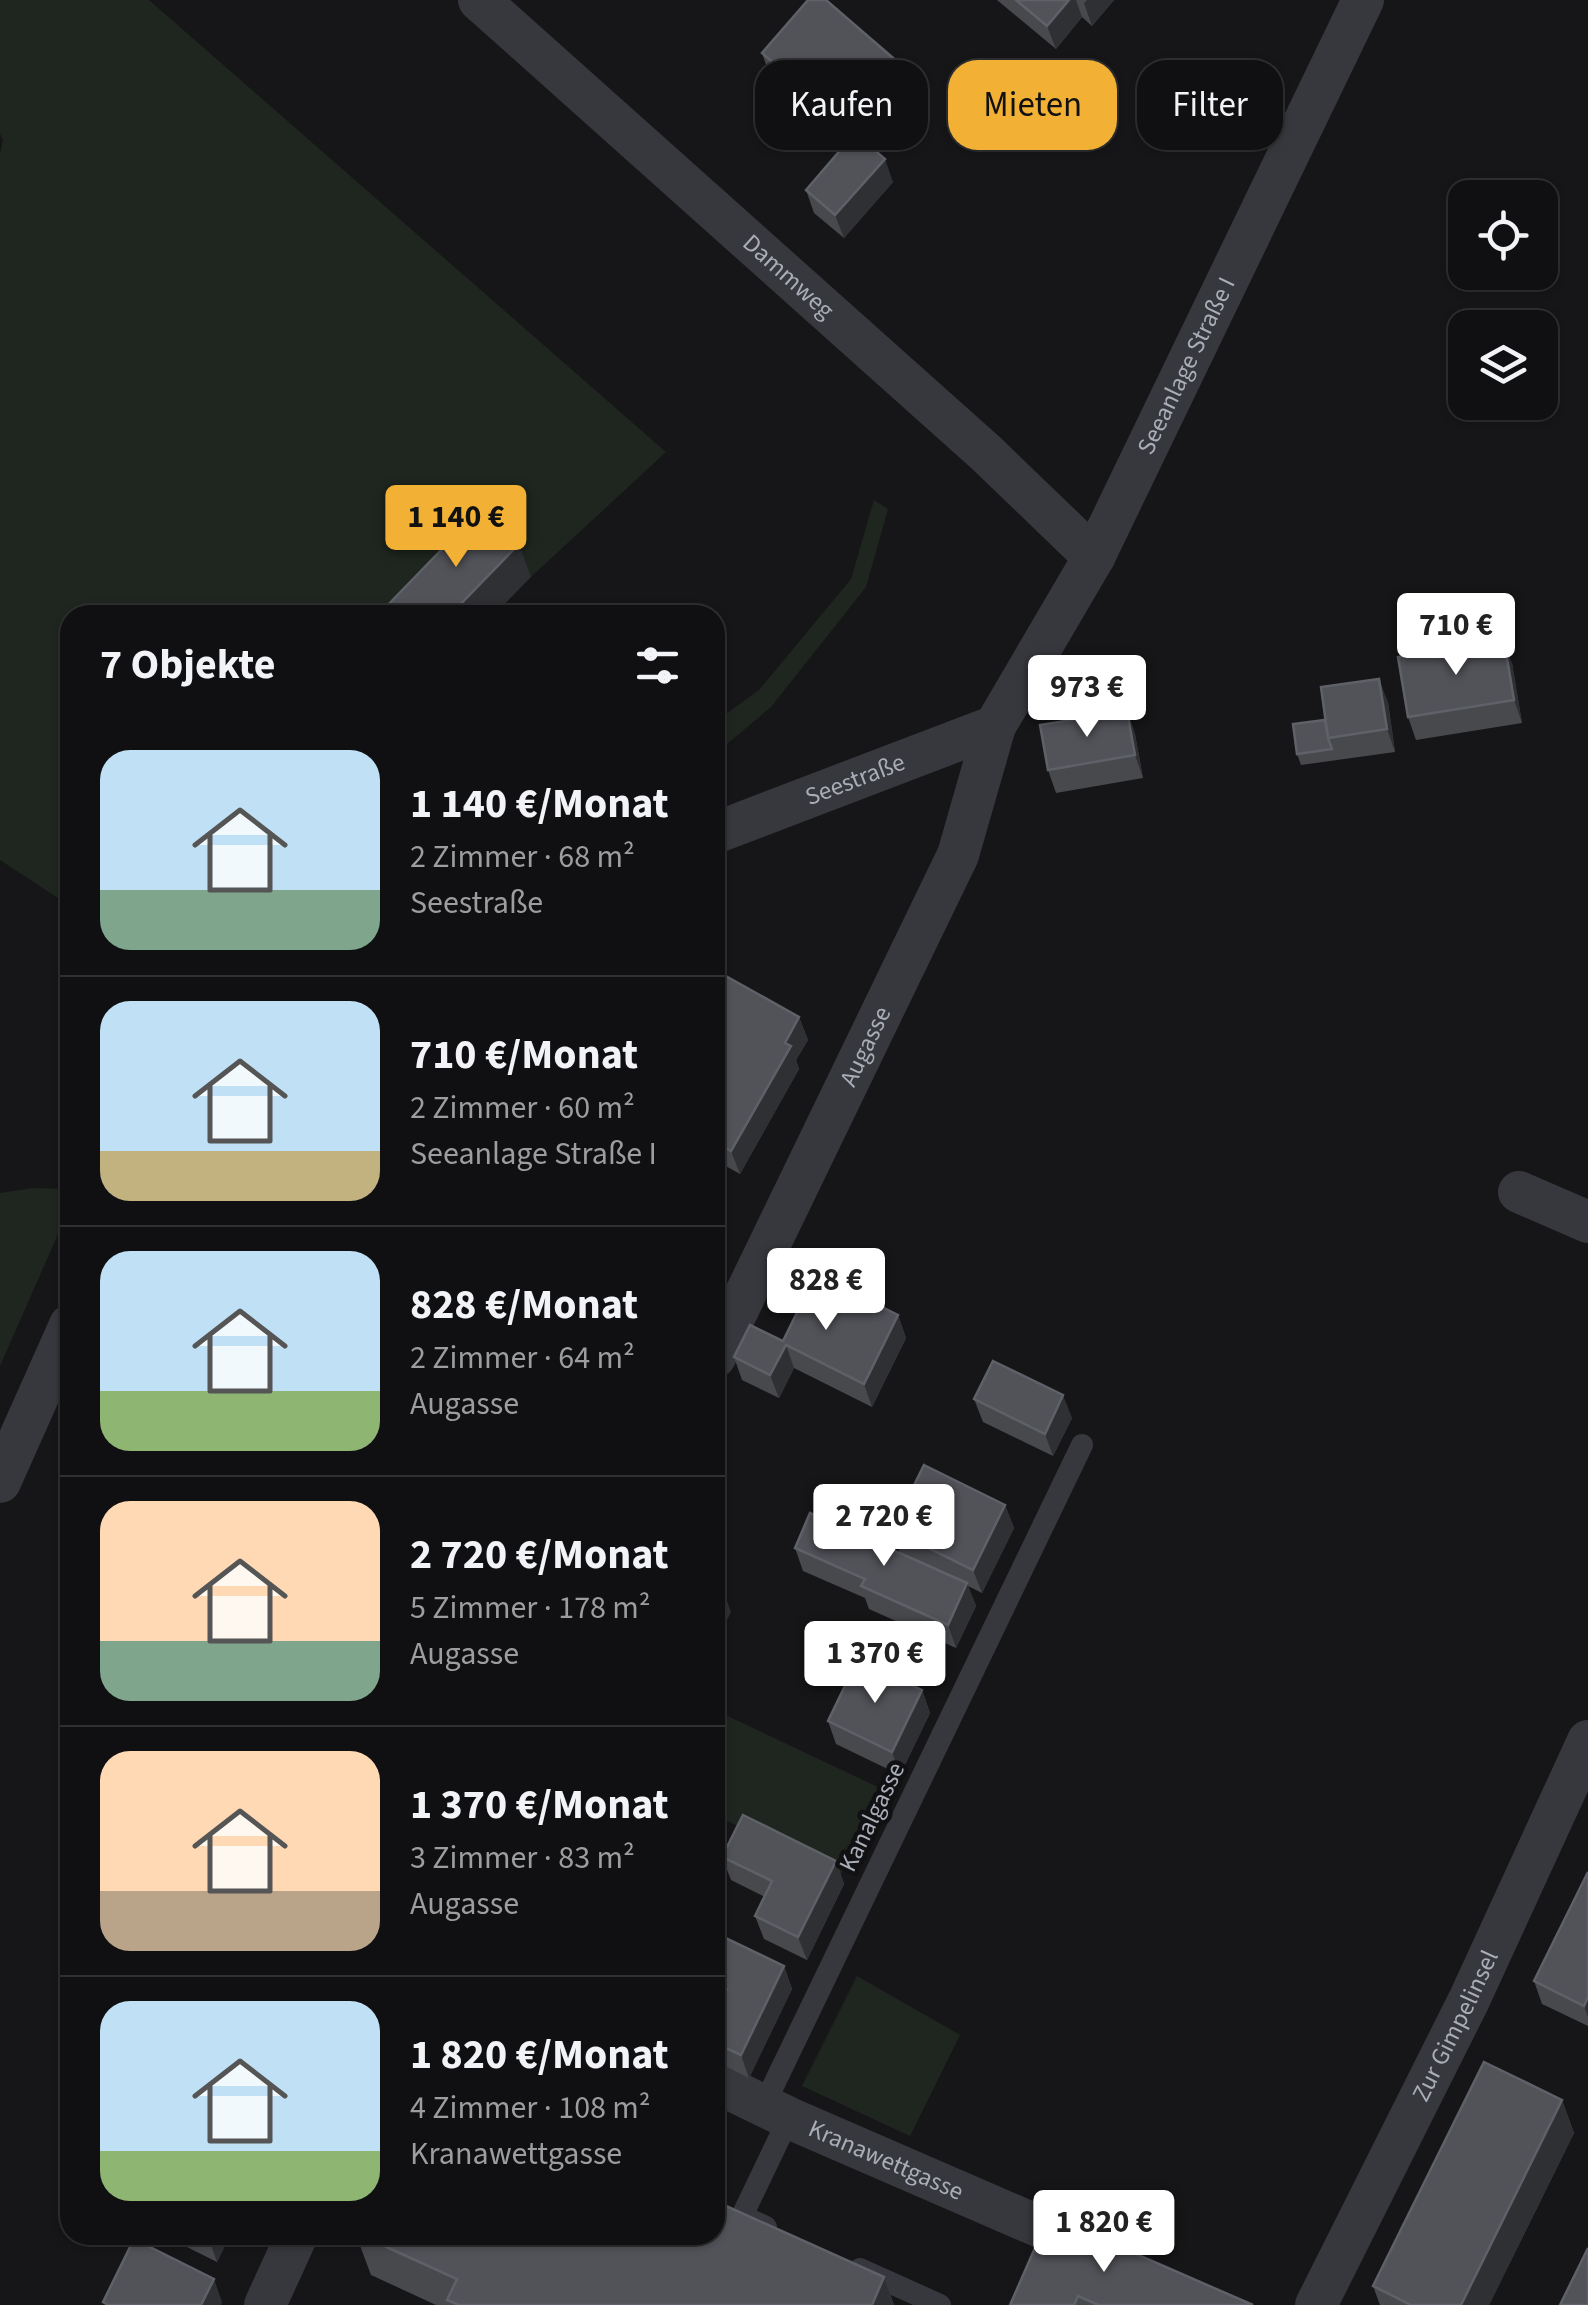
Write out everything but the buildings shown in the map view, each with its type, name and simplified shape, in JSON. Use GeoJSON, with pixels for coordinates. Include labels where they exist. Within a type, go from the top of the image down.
{"type":"FeatureCollection","features":[{"type":"Feature","properties":{"kind":"street","name":"Dammweg"},"geometry":{"type":"LineString","coordinates":[[479,0],[986,452],[1094,556]]}},
{"type":"Feature","properties":{"kind":"street","name":"Seeanlage Straße I"},"geometry":{"type":"LineString","coordinates":[[996,726],[1094,556],[1363,0]]}},
{"type":"Feature","properties":{"kind":"street","name":"Seestraße"},"geometry":{"type":"LineString","coordinates":[[725,829],[996,726]]}},
{"type":"Feature","properties":{"kind":"street","name":"Augasse"},"geometry":{"type":"LineString","coordinates":[[725,1336],[958,855],[996,726]]}},
{"type":"Feature","properties":{"kind":"street"},"geometry":{"type":"LineString","coordinates":[[1520,1192],[1588,1222]]}},
{"type":"Feature","properties":{"kind":"street"},"geometry":{"type":"LineString","coordinates":[[0,1482],[60,1347]]}},
{"type":"Feature","properties":{"kind":"street","name":"Zur Gimpelinsel"},"geometry":{"type":"LineString","coordinates":[[1316,2305],[1469,2000],[1588,1741]]}},
{"type":"Feature","properties":{"kind":"street","name":"Kranawettgasse"},"geometry":{"type":"LineString","coordinates":[[725,2087],[1132,2266]]}},
{"type":"Feature","properties":{"kind":"street"},"geometry":{"type":"LineString","coordinates":[[265,2305],[292,2245]]}},
{"type":"Feature","properties":{"kind":"lane","name":"Kanalgasse"},"geometry":{"type":"LineString","coordinates":[[778,2232],[742,2216],[777,2112],[1082,1445]]}},
{"type":"Feature","properties":{"kind":"lane"},"geometry":{"type":"LineString","coordinates":[[832,2257],[940,2305]]}},
{"type":"Feature","properties":{"kind":"shaded area"},"geometry":{"type":"Polygon","coordinates":[[[0,0],[149,0],[666,452],[531,577],[494,541],[432,605],[60,605],[60,899],[0,860],[0,0]]]}},
{"type":"Feature","properties":{"kind":"shaded area"},"geometry":{"type":"Polygon","coordinates":[[[874,500],[888,509],[866,587],[771,707],[725,746],[725,715],[759,690],[851,579],[874,500]]]}},
{"type":"Feature","properties":{"kind":"shaded area"},"geometry":{"type":"Polygon","coordinates":[[[60,1189],[60,1230],[0,1366],[0,1193],[60,1189]]]}},
{"type":"Feature","properties":{"kind":"shaded area"},"geometry":{"type":"Polygon","coordinates":[[[725,1715],[882,1789],[840,1876],[725,1820],[725,1715]]]}},
{"type":"Feature","properties":{"kind":"shaded area"},"geometry":{"type":"Polygon","coordinates":[[[857,1976],[960,2035],[910,2136],[802,2086],[857,1976]]]}}]}
